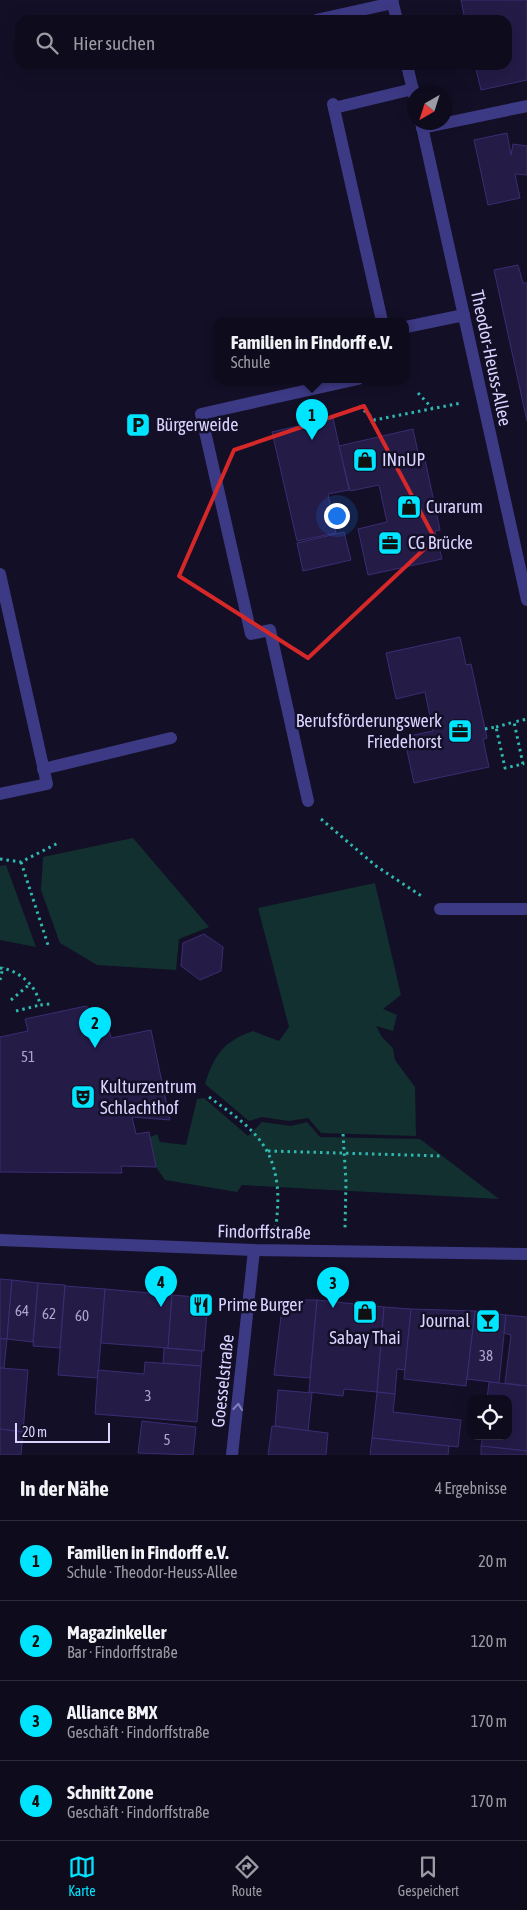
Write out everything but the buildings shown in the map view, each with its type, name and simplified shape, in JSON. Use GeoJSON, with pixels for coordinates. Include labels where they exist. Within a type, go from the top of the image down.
{"type":"FeatureCollection","features":[{"type":"Feature","properties":{"kind":"street"},"geometry":{"type":"LineString","coordinates":[[337,15],[393,2],[396,15]]}},
{"type":"Feature","properties":{"kind":"street"},"geometry":{"type":"LineString","coordinates":[[408,70],[412,85]]}},
{"type":"Feature","properties":{"kind":"street"},"geometry":{"type":"LineString","coordinates":[[381,318],[334,106],[407,93]]}},
{"type":"Feature","properties":{"kind":"street"},"geometry":{"type":"LineString","coordinates":[[452,119],[527,106]]}},
{"type":"Feature","properties":{"kind":"street","name":"Theodor-Heuss-Allee"},"geometry":{"type":"LineString","coordinates":[[422,130],[527,600]]}},
{"type":"Feature","properties":{"kind":"street"},"geometry":{"type":"LineString","coordinates":[[409,326],[464,315]]}},
{"type":"Feature","properties":{"kind":"street"},"geometry":{"type":"LineString","coordinates":[[308,801],[270,630],[251,634],[201,414],[340,383]]}},
{"type":"Feature","properties":{"kind":"street"},"geometry":{"type":"LineString","coordinates":[[0,574],[47,784],[0,794]]}},
{"type":"Feature","properties":{"kind":"street"},"geometry":{"type":"LineString","coordinates":[[43,769],[171,738]]}},
{"type":"Feature","properties":{"kind":"street"},"geometry":{"type":"LineString","coordinates":[[440,909],[527,909]]}},
{"type":"Feature","properties":{"kind":"street","name":"Findorffstraße"},"geometry":{"type":"LineString","coordinates":[[0,1240],[275,1251],[527,1254]]}},
{"type":"Feature","properties":{"kind":"street","name":"Goesselstraße"},"geometry":{"type":"LineString","coordinates":[[232,1455],[254,1250]]}},
{"type":"Feature","properties":{"kind":"path"},"geometry":{"type":"LineString","coordinates":[[418,393],[433,409]]}},
{"type":"Feature","properties":{"kind":"path"},"geometry":{"type":"LineString","coordinates":[[360,406],[375,420],[482,399]]}},
{"type":"Feature","properties":{"kind":"path"},"geometry":{"type":"LineString","coordinates":[[485,729],[527,719]]}},
{"type":"Feature","properties":{"kind":"path"},"geometry":{"type":"LineString","coordinates":[[496,727],[506,768],[523,764],[514,722]]}},
{"type":"Feature","properties":{"kind":"path"},"geometry":{"type":"LineString","coordinates":[[308,801],[311,810],[376,866],[440,909]]}},
{"type":"Feature","properties":{"kind":"path"},"geometry":{"type":"LineString","coordinates":[[0,859],[21,862],[60,842]]}},
{"type":"Feature","properties":{"kind":"path"},"geometry":{"type":"LineString","coordinates":[[21,862],[48,945]]}},
{"type":"Feature","properties":{"kind":"path"},"geometry":{"type":"LineString","coordinates":[[0,980],[1,968],[17,973],[30,984],[39,997],[40,1005]]}},
{"type":"Feature","properties":{"kind":"path"},"geometry":{"type":"LineString","coordinates":[[11,1000],[30,984]]}},
{"type":"Feature","properties":{"kind":"path"},"geometry":{"type":"LineString","coordinates":[[16,1011],[50,1004]]}},
{"type":"Feature","properties":{"kind":"path"},"geometry":{"type":"LineString","coordinates":[[209,1097],[248,1125],[268,1151],[277,1185],[275,1251]]}},
{"type":"Feature","properties":{"kind":"path"},"geometry":{"type":"LineString","coordinates":[[239,1119],[242,1115]]}},
{"type":"Feature","properties":{"kind":"path"},"geometry":{"type":"LineString","coordinates":[[343,1134],[345,1153],[344,1251]]}},
{"type":"Feature","properties":{"kind":"path"},"geometry":{"type":"LineString","coordinates":[[268,1151],[442,1156]]}},
{"type":"Feature","properties":{"kind":"highlighted area"},"geometry":{"type":"Polygon","coordinates":[[[364,406],[435,539],[308,658],[179,576],[234,450],[364,406]]]}},
{"type":"Feature","properties":{"kind":"green space"},"geometry":{"type":"Polygon","coordinates":[[[133,838],[209,927],[179,939],[176,970],[97,965],[60,943],[41,890],[43,857],[133,838]]]}},
{"type":"Feature","properties":{"kind":"green space"},"geometry":{"type":"Polygon","coordinates":[[[6,865],[36,947],[0,940],[0,866],[6,865]]]}},
{"type":"Feature","properties":{"kind":"green space"},"geometry":{"type":"Polygon","coordinates":[[[375,883],[401,995],[383,1009],[397,1015],[393,1031],[376,1026],[382,1037],[393,1048],[395,1060],[415,1087],[416,1136],[321,1133],[308,1118],[289,1121],[262,1117],[249,1121],[205,1084],[216,1057],[235,1039],[253,1031],[279,1041],[289,1027],[258,908],[375,883]]]}},
{"type":"Feature","properties":{"kind":"green space"},"geometry":{"type":"Polygon","coordinates":[[[204,1098],[248,1136],[262,1122],[291,1126],[307,1122],[320,1137],[420,1139],[499,1199],[242,1185],[237,1192],[165,1180],[156,1167],[150,1137],[157,1134],[160,1142],[186,1145],[197,1099],[204,1098]]]}},
{"type":"Feature","properties":{"kind":"place","name":"Bürgerweide"},"geometry":{"type":"Point","coordinates":[138,425]}},
{"type":"Feature","properties":{"kind":"place","name":"Familien in Findorff e.V."},"geometry":{"type":"Point","coordinates":[312,440]}},
{"type":"Feature","properties":{"kind":"place","name":"INnUP"},"geometry":{"type":"Point","coordinates":[365,460]}},
{"type":"Feature","properties":{"kind":"place","name":"Curarum"},"geometry":{"type":"Point","coordinates":[409,507]}},
{"type":"Feature","properties":{"kind":"place","name":"CG Brücke"},"geometry":{"type":"Point","coordinates":[390,543]}},
{"type":"Feature","properties":{"kind":"place","name":"Berufsförderungswerk Friedehorst"},"geometry":{"type":"Point","coordinates":[460,731]}},
{"type":"Feature","properties":{"kind":"place","name":"Magazinkeller"},"geometry":{"type":"Point","coordinates":[95,1048]}},
{"type":"Feature","properties":{"kind":"place","name":"Kulturzentrum Schlachthof"},"geometry":{"type":"Point","coordinates":[83,1097]}},
{"type":"Feature","properties":{"kind":"place","name":"Prime Burger"},"geometry":{"type":"Point","coordinates":[201,1305]}},
{"type":"Feature","properties":{"kind":"place","name":"Schnitt Zone"},"geometry":{"type":"Point","coordinates":[161,1307]}},
{"type":"Feature","properties":{"kind":"place","name":"Alliance BMX"},"geometry":{"type":"Point","coordinates":[333,1308]}},
{"type":"Feature","properties":{"kind":"place","name":"Sabay Thai"},"geometry":{"type":"Point","coordinates":[365,1312]}},
{"type":"Feature","properties":{"kind":"place","name":"Journal"},"geometry":{"type":"Point","coordinates":[488,1321]}}]}
